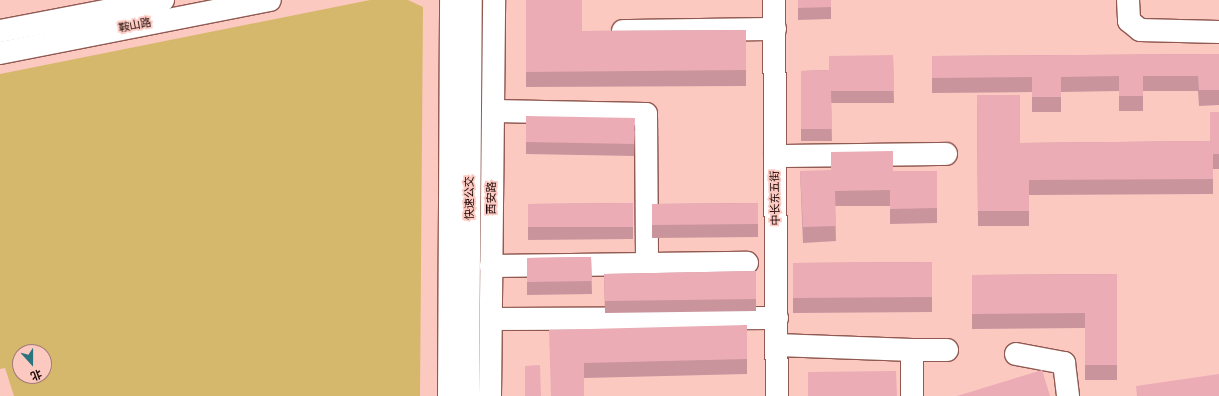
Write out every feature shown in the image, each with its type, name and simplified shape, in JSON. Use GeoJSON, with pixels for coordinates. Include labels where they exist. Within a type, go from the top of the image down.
{"type":"FeatureCollection","features":[{"type":"Feature","properties":{"kind":"street","name":"鞍山路"},"geometry":{"type":"LineString","coordinates":[[0,31],[163,0]]}},
{"type":"Feature","properties":{"kind":"street","name":"鞍山路"},"geometry":{"type":"LineString","coordinates":[[0,53],[270,0]]}},
{"type":"Feature","properties":{"kind":"street"},"geometry":{"type":"LineString","coordinates":[[449,396],[451,0]]}},
{"type":"Feature","properties":{"kind":"street","name":"快速公交"},"geometry":{"type":"LineString","coordinates":[[468,396],[471,0]]}},
{"type":"Feature","properties":{"kind":"street","name":"西安路"},"geometry":{"type":"LineString","coordinates":[[490,396],[494,0]]}},
{"type":"Feature","properties":{"kind":"street","name":"中长东五街"},"geometry":{"type":"LineString","coordinates":[[774,0],[777,396]]}},
{"type":"Feature","properties":{"kind":"street"},"geometry":{"type":"LineString","coordinates":[[1128,0],[1129,21],[1140,30],[1219,32]]}},
{"type":"Feature","properties":{"kind":"street"},"geometry":{"type":"LineString","coordinates":[[623,30],[774,29]]}},
{"type":"Feature","properties":{"kind":"street"},"geometry":{"type":"LineString","coordinates":[[493,111],[646,114],[647,265]]}},
{"type":"Feature","properties":{"kind":"street"},"geometry":{"type":"LineString","coordinates":[[776,156],[946,154]]}},
{"type":"Feature","properties":{"kind":"street"},"geometry":{"type":"LineString","coordinates":[[491,266],[747,263]]}},
{"type":"Feature","properties":{"kind":"street"},"geometry":{"type":"LineString","coordinates":[[776,269],[800,269]]}},
{"type":"Feature","properties":{"kind":"street"},"geometry":{"type":"LineString","coordinates":[[491,320],[777,318]]}},
{"type":"Feature","properties":{"kind":"street"},"geometry":{"type":"LineString","coordinates":[[777,345],[947,350]]}},
{"type":"Feature","properties":{"kind":"street"},"geometry":{"type":"LineString","coordinates":[[912,350],[912,396]]}},
{"type":"Feature","properties":{"kind":"street"},"geometry":{"type":"LineString","coordinates":[[1016,354],[1064,363],[1068,396]]}},
{"type":"Feature","properties":{"kind":"shaded area"},"geometry":{"type":"Polygon","coordinates":[[[370,0],[408,0],[423,7],[420,396],[14,396],[5,368],[0,369],[0,74],[370,0]]]}},
{"type":"Feature","properties":{"kind":"building"},"geometry":{"type":"Polygon","coordinates":[[[526,0],[582,0],[582,31],[746,30],[746,70],[526,72],[526,0]]]}},
{"type":"Feature","properties":{"kind":"building"},"geometry":{"type":"Polygon","coordinates":[[[798,0],[831,0],[831,7],[798,8],[798,0]]]}},
{"type":"Feature","properties":{"kind":"building"},"geometry":{"type":"Polygon","coordinates":[[[1219,54],[1219,90],[1199,90],[1198,76],[1143,76],[1143,96],[1119,96],[1119,76],[1061,77],[1061,97],[1032,97],[1032,77],[932,78],[932,56],[1219,54]]]}},
{"type":"Feature","properties":{"kind":"building"},"geometry":{"type":"Polygon","coordinates":[[[893,55],[894,91],[831,91],[832,129],[801,129],[801,71],[829,70],[829,56],[893,55]]]}},
{"type":"Feature","properties":{"kind":"building"},"geometry":{"type":"Polygon","coordinates":[[[977,95],[1020,95],[1020,143],[1210,141],[1210,112],[1219,112],[1219,154],[1213,154],[1213,179],[1029,180],[1029,211],[978,211],[977,95]]]}},
{"type":"Feature","properties":{"kind":"building"},"geometry":{"type":"Polygon","coordinates":[[[526,116],[635,118],[634,144],[526,142],[526,116]]]}},
{"type":"Feature","properties":{"kind":"building"},"geometry":{"type":"Polygon","coordinates":[[[893,151],[893,171],[937,171],[937,208],[890,209],[890,190],[835,191],[836,226],[803,227],[800,171],[831,170],[831,152],[893,151]]]}},
{"type":"Feature","properties":{"kind":"building"},"geometry":{"type":"Polygon","coordinates":[[[633,203],[633,227],[528,227],[528,204],[633,203]]]}},
{"type":"Feature","properties":{"kind":"building"},"geometry":{"type":"Polygon","coordinates":[[[758,203],[758,224],[652,225],[652,204],[758,203]]]}},
{"type":"Feature","properties":{"kind":"building"},"geometry":{"type":"Polygon","coordinates":[[[591,257],[592,281],[527,282],[527,258],[591,257]]]}},
{"type":"Feature","properties":{"kind":"building"},"geometry":{"type":"Polygon","coordinates":[[[932,262],[932,297],[793,298],[793,263],[932,262]]]}},
{"type":"Feature","properties":{"kind":"building"},"geometry":{"type":"Polygon","coordinates":[[[756,271],[756,299],[605,301],[604,274],[756,271]]]}},
{"type":"Feature","properties":{"kind":"building"},"geometry":{"type":"Polygon","coordinates":[[[1117,274],[1117,365],[1085,365],[1085,313],[972,314],[972,275],[1117,274]]]}},
{"type":"Feature","properties":{"kind":"building"},"geometry":{"type":"Polygon","coordinates":[[[747,325],[747,359],[584,363],[584,396],[551,396],[549,330],[747,325]]]}},
{"type":"Feature","properties":{"kind":"building"},"geometry":{"type":"Polygon","coordinates":[[[540,365],[541,396],[525,396],[525,366],[540,365]]]}},
{"type":"Feature","properties":{"kind":"building"},"geometry":{"type":"Polygon","coordinates":[[[1042,370],[1050,396],[957,396],[1042,370]]]}},
{"type":"Feature","properties":{"kind":"building"},"geometry":{"type":"Polygon","coordinates":[[[896,371],[897,396],[808,396],[808,372],[896,371]]]}},
{"type":"Feature","properties":{"kind":"building"},"geometry":{"type":"Polygon","coordinates":[[[1219,374],[1219,396],[1137,396],[1136,386],[1219,374]]]}}]}
